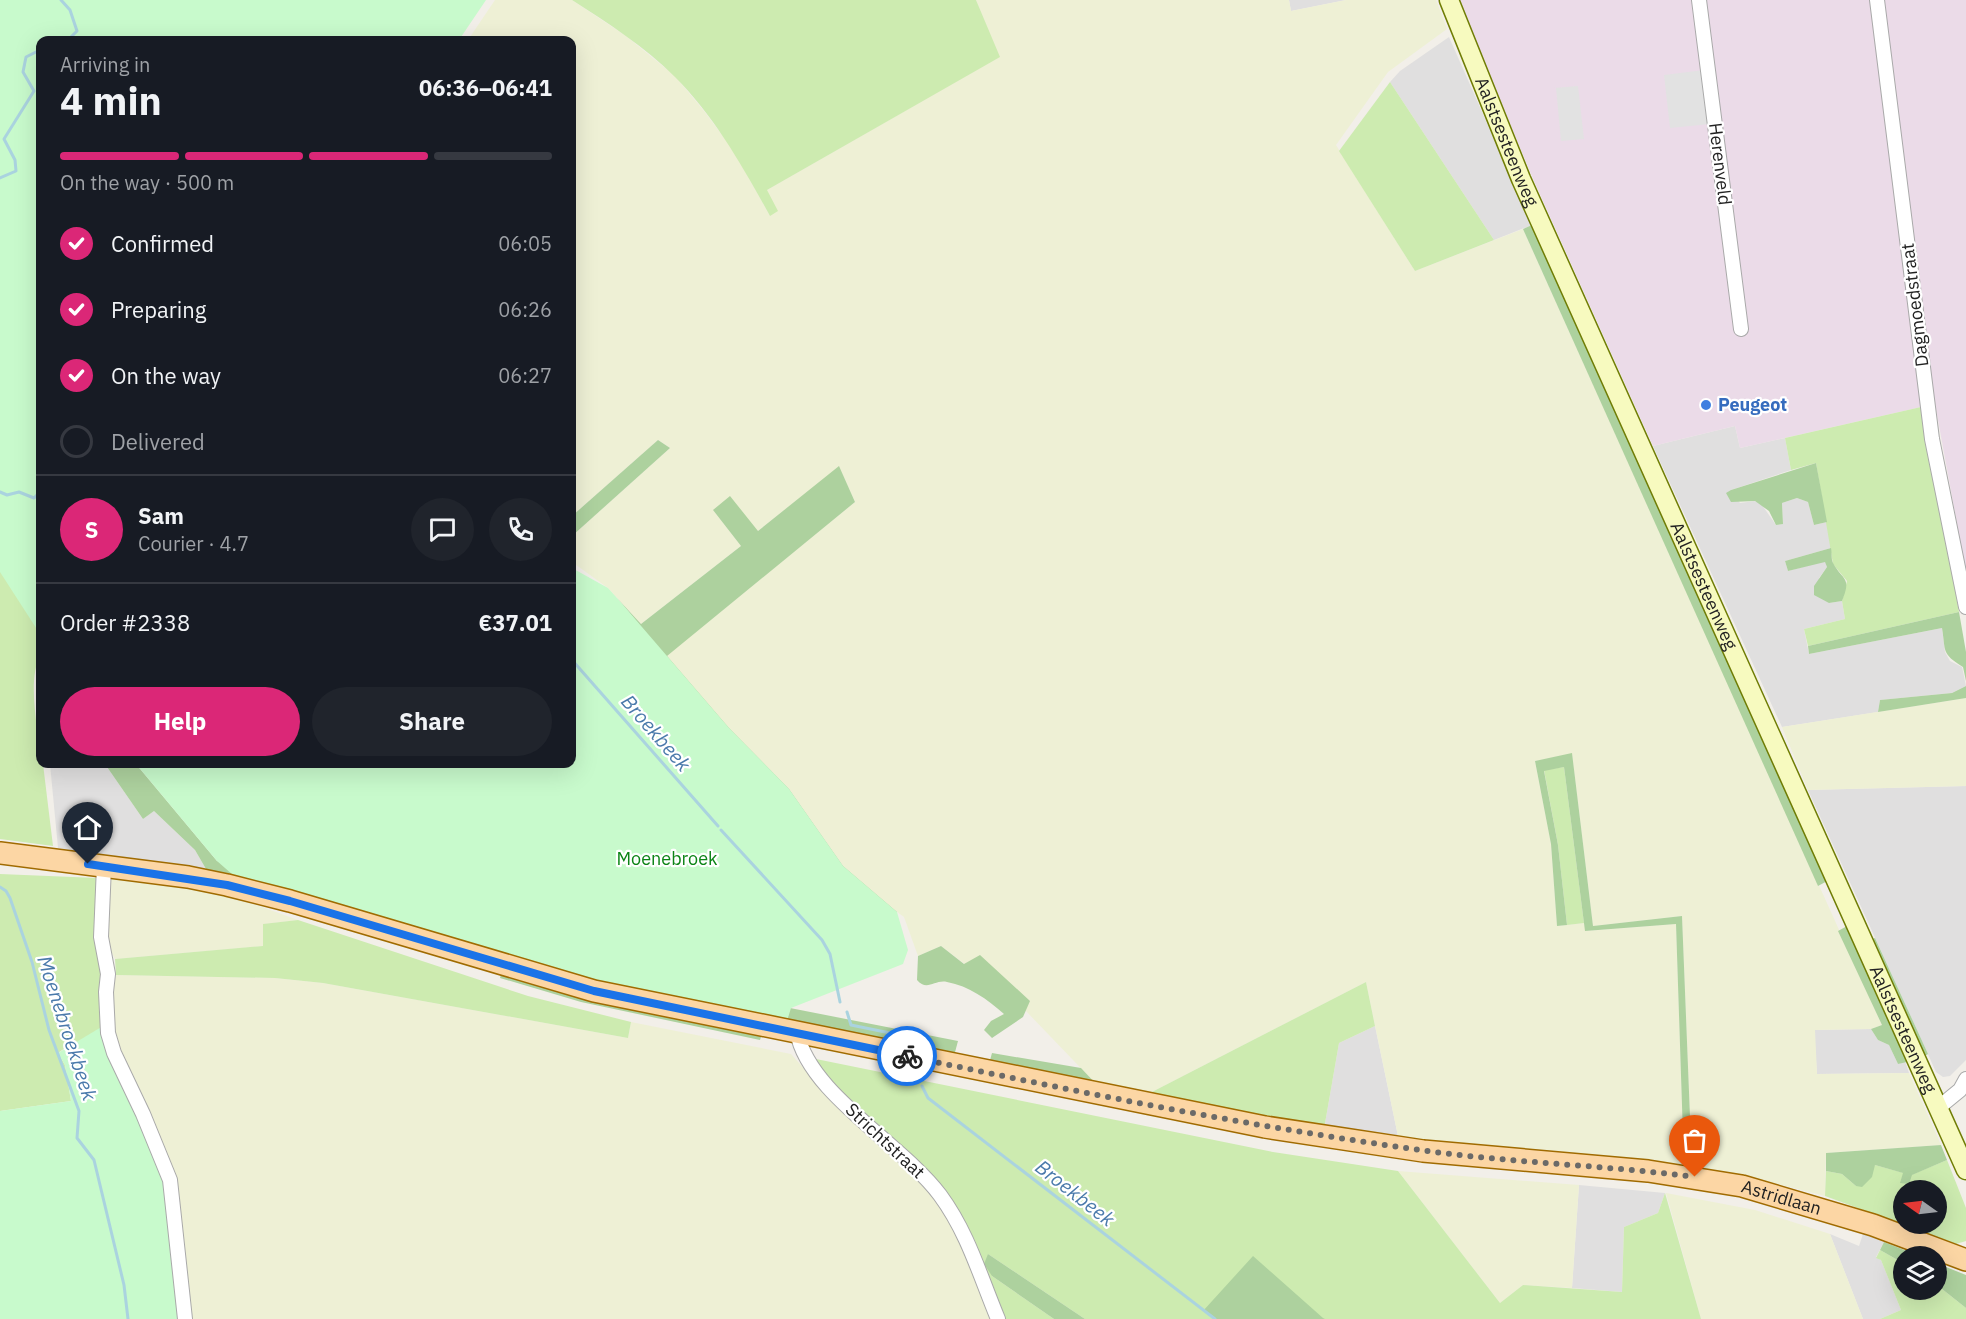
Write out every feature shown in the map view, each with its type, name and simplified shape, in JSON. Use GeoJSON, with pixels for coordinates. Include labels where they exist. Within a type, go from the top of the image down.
{"type":"FeatureCollection","features":[{"type":"Feature","properties":{"kind":"main road","name":"Aalstsesteenweg"},"geometry":{"type":"LineString","coordinates":[[1452,0],[1521,179],[1966,1170]]}},
{"type":"Feature","properties":{"kind":"main road","name":"Astridlaan"},"geometry":{"type":"LineString","coordinates":[[0,853],[227,885],[290,901],[594,991],[1265,1127],[1486,1157],[1648,1171],[1742,1186],[1874,1225],[1966,1260]]}},
{"type":"Feature","properties":{"kind":"street","name":"Herenveld"},"geometry":{"type":"LineString","coordinates":[[1699,0],[1741,329]]}},
{"type":"Feature","properties":{"kind":"street","name":"Dagmoedstraat"},"geometry":{"type":"LineString","coordinates":[[1878,0],[1929,418],[1966,608]]}},
{"type":"Feature","properties":{"kind":"street"},"geometry":{"type":"LineString","coordinates":[[96,865],[101,937],[108,974],[106,992],[108,1033],[114,1053],[143,1114],[170,1180],[185,1319]]}},
{"type":"Feature","properties":{"kind":"street","name":"Strichtstraat"},"geometry":{"type":"LineString","coordinates":[[797,1032],[803,1052],[830,1089],[908,1158],[940,1194],[973,1252],[998,1319]]}},
{"type":"Feature","properties":{"kind":"street"},"geometry":{"type":"LineString","coordinates":[[1938,1108],[1960,1090],[1966,1079]]}},
{"type":"Feature","properties":{"kind":"shaded area"},"geometry":{"type":"Polygon","coordinates":[[[1289,0],[1346,0],[1291,11],[1289,0]]]}},
{"type":"Feature","properties":{"kind":"shaded area"},"geometry":{"type":"Polygon","coordinates":[[[1458,0],[1873,0],[1921,407],[1740,448],[1735,426],[1653,446],[1534,181],[1458,0]]]}},
{"type":"Feature","properties":{"kind":"shaded area"},"geometry":{"type":"Polygon","coordinates":[[[1884,0],[1966,0],[1966,573],[1934,398],[1917,284],[1884,0]]]}},
{"type":"Feature","properties":{"kind":"shaded area"},"geometry":{"type":"Polygon","coordinates":[[[1449,37],[1532,225],[1494,240],[1390,82],[1400,71],[1449,37]]]}},
{"type":"Feature","properties":{"kind":"shaded area"},"geometry":{"type":"Polygon","coordinates":[[[1704,70],[1710,124],[1670,128],[1664,75],[1704,70]]]}},
{"type":"Feature","properties":{"kind":"shaded area"},"geometry":{"type":"Polygon","coordinates":[[[1578,86],[1584,139],[1561,141],[1556,88],[1554,88],[1578,86]]]}},
{"type":"Feature","properties":{"kind":"shaded area"},"geometry":{"type":"Polygon","coordinates":[[[1735,426],[1740,448],[1785,438],[1791,470],[1731,490],[1740,503],[1755,501],[1762,505],[1776,525],[1783,524],[1782,503],[1797,498],[1808,502],[1814,525],[1827,522],[1831,548],[1785,561],[1788,571],[1825,561],[1827,567],[1819,578],[1829,603],[1842,601],[1845,619],[1804,629],[1809,654],[1942,628],[1945,652],[1950,661],[1962,667],[1966,686],[1952,693],[1880,700],[1878,712],[1782,727],[1653,446],[1735,426]]]}},
{"type":"Feature","properties":{"kind":"shaded area"},"geometry":{"type":"Polygon","coordinates":[[[50,768],[108,768],[143,819],[154,811],[195,850],[206,869],[58,848],[50,768]]]}},
{"type":"Feature","properties":{"kind":"shaded area"},"geometry":{"type":"Polygon","coordinates":[[[1966,786],[1966,1060],[1950,1076],[1943,1077],[1936,1072],[1808,790],[1966,786]]]}},
{"type":"Feature","properties":{"kind":"shaded area"},"geometry":{"type":"Polygon","coordinates":[[[1375,1026],[1399,1141],[1324,1129],[1339,1043],[1375,1026]]]}},
{"type":"Feature","properties":{"kind":"shaded area"},"geometry":{"type":"Polygon","coordinates":[[[1871,1029],[1878,1040],[1889,1045],[1898,1064],[1905,1061],[1909,1073],[1817,1074],[1814,1030],[1871,1029]]]}},
{"type":"Feature","properties":{"kind":"shaded area"},"geometry":{"type":"Polygon","coordinates":[[[1579,1185],[1665,1193],[1658,1213],[1624,1227],[1622,1292],[1572,1288],[1579,1185]]]}},
{"type":"Feature","properties":{"kind":"shaded area"},"geometry":{"type":"Polygon","coordinates":[[[1830,1234],[1859,1246],[1863,1234],[1884,1242],[1876,1257],[1881,1260],[1893,1290],[1893,1300],[1897,1300],[1901,1310],[1880,1319],[1863,1319],[1830,1234]]]}},
{"type":"Feature","properties":{"kind":"green space"},"geometry":{"type":"Polygon","coordinates":[[[0,0],[486,0],[462,36],[36,36],[36,628],[0,572],[0,0]]]}},
{"type":"Feature","properties":{"kind":"green space"},"geometry":{"type":"Polygon","coordinates":[[[495,0],[572,0],[626,36],[675,76],[734,151],[770,216],[767,190],[999,57],[976,0],[1289,0],[1291,11],[1346,0],[1436,0],[1447,29],[1388,72],[1336,145],[1415,271],[1523,229],[1882,1025],[1871,1029],[1815,1030],[1817,1074],[1909,1073],[1941,1145],[1826,1153],[1825,1196],[1762,1180],[1692,1167],[1682,916],[1593,926],[1572,754],[1535,761],[1551,844],[1557,926],[1584,923],[1586,931],[1676,924],[1684,1166],[1399,1141],[1366,982],[1148,1094],[1097,1085],[1025,1010],[941,946],[918,956],[904,917],[879,899],[843,866],[789,789],[729,729],[666,656],[855,502],[839,467],[758,531],[713,510],[741,546],[641,624],[608,588],[576,565],[576,532],[670,448],[658,440],[576,512],[576,36],[471,36],[495,0]]]}},
{"type":"Feature","properties":{"kind":"green space"},"geometry":{"type":"Polygon","coordinates":[[[572,0],[976,0],[1000,57],[767,190],[778,211],[770,216],[716,126],[689,92],[639,46],[572,0]]]}},
{"type":"Feature","properties":{"kind":"green space"},"geometry":{"type":"Polygon","coordinates":[[[1390,82],[1494,240],[1415,271],[1339,151],[1390,82]]]}},
{"type":"Feature","properties":{"kind":"green space"},"geometry":{"type":"Polygon","coordinates":[[[1532,225],[1829,880],[1818,886],[1523,229],[1532,225]]]}},
{"type":"Feature","properties":{"kind":"green space"},"geometry":{"type":"Polygon","coordinates":[[[1921,407],[1959,612],[1808,646],[1804,629],[1845,619],[1842,601],[1847,581],[1833,564],[1816,463],[1791,470],[1785,438],[1921,407]]]}},
{"type":"Feature","properties":{"kind":"green space"},"geometry":{"type":"Polygon","coordinates":[[[658,440],[670,448],[576,532],[576,512],[658,440]]]}},
{"type":"Feature","properties":{"kind":"green space"},"geometry":{"type":"Polygon","coordinates":[[[1816,463],[1827,522],[1814,525],[1808,502],[1797,498],[1782,503],[1783,524],[1776,525],[1769,511],[1755,501],[1731,502],[1726,493],[1731,490],[1816,463]]]}},
{"type":"Feature","properties":{"kind":"green space"},"geometry":{"type":"Polygon","coordinates":[[[839,466],[855,502],[667,656],[729,728],[789,789],[843,866],[897,912],[889,927],[617,598],[641,624],[741,546],[713,510],[730,496],[758,531],[839,466]]]}},
{"type":"Feature","properties":{"kind":"green space"},"geometry":{"type":"Polygon","coordinates":[[[0,500],[36,507],[34,694],[36,768],[43,768],[53,846],[0,839],[0,500]]]}},
{"type":"Feature","properties":{"kind":"green space"},"geometry":{"type":"Polygon","coordinates":[[[1831,548],[1833,563],[1845,580],[1846,587],[1842,601],[1829,603],[1814,595],[1814,586],[1827,567],[1825,562],[1788,571],[1785,561],[1831,548]]]}},
{"type":"Feature","properties":{"kind":"green space","name":"Moenebroek"},"geometry":{"type":"Polygon","coordinates":[[[576,570],[608,588],[729,728],[789,789],[843,866],[897,912],[908,950],[903,964],[791,1008],[786,1024],[579,978],[233,875],[217,861],[139,768],[576,768],[576,570]]]}},
{"type":"Feature","properties":{"kind":"green space"},"geometry":{"type":"Polygon","coordinates":[[[1959,612],[1966,652],[1966,681],[1963,667],[1946,651],[1942,628],[1809,654],[1808,646],[1959,612]]]}},
{"type":"Feature","properties":{"kind":"green space"},"geometry":{"type":"Polygon","coordinates":[[[1966,686],[1966,698],[1878,712],[1880,700],[1952,693],[1966,686]]]}},
{"type":"Feature","properties":{"kind":"green space"},"geometry":{"type":"Polygon","coordinates":[[[1966,698],[1966,786],[1808,790],[1782,727],[1966,698]]]}},
{"type":"Feature","properties":{"kind":"green space"},"geometry":{"type":"Polygon","coordinates":[[[1572,753],[1593,926],[1682,916],[1692,1167],[1684,1166],[1676,924],[1585,931],[1564,767],[1544,771],[1558,845],[1567,925],[1557,926],[1551,844],[1535,761],[1572,753]]]}},
{"type":"Feature","properties":{"kind":"green space"},"geometry":{"type":"Polygon","coordinates":[[[1564,767],[1584,923],[1567,925],[1558,845],[1544,770],[1564,767]]]}},
{"type":"Feature","properties":{"kind":"green space"},"geometry":{"type":"Polygon","coordinates":[[[108,768],[139,768],[217,861],[276,877],[241,878],[206,869],[195,850],[154,811],[143,819],[108,768]]]}},
{"type":"Feature","properties":{"kind":"green space"},"geometry":{"type":"Polygon","coordinates":[[[0,874],[97,878],[95,934],[103,976],[103,1026],[112,1061],[151,1142],[166,1188],[173,1223],[180,1319],[0,1319],[0,1128],[76,1129],[82,1133],[87,1149],[100,1143],[80,1069],[72,1051],[65,1048],[58,1053],[65,1065],[71,1101],[0,1111],[0,874]]]}},
{"type":"Feature","properties":{"kind":"green space"},"geometry":{"type":"Polygon","coordinates":[[[106,876],[225,894],[298,920],[264,924],[264,946],[115,959],[110,949],[107,949],[106,876]]]}},
{"type":"Feature","properties":{"kind":"green space"},"geometry":{"type":"Polygon","coordinates":[[[298,920],[528,996],[631,1022],[628,1038],[323,983],[275,978],[116,975],[115,959],[263,946],[263,924],[298,920]]]}},
{"type":"Feature","properties":{"kind":"green space"},"geometry":{"type":"Polygon","coordinates":[[[1849,925],[1859,945],[1875,938],[1928,1054],[1920,1059],[1898,1064],[1889,1045],[1878,1040],[1871,1029],[1882,1025],[1838,931],[1849,925]]]}},
{"type":"Feature","properties":{"kind":"green space"},"geometry":{"type":"Polygon","coordinates":[[[941,946],[964,964],[980,955],[1030,1001],[1023,1017],[992,1038],[984,1030],[991,1021],[1004,1014],[991,1003],[955,984],[943,982],[924,985],[917,980],[918,956],[941,946]]]}},
{"type":"Feature","properties":{"kind":"green space"},"geometry":{"type":"Polygon","coordinates":[[[502,971],[763,1031],[760,1040],[581,1002],[500,978],[502,971]]]}},
{"type":"Feature","properties":{"kind":"green space"},"geometry":{"type":"Polygon","coordinates":[[[116,975],[275,978],[323,983],[628,1038],[631,1022],[791,1054],[833,1101],[897,1155],[937,1201],[956,1233],[991,1319],[188,1319],[114,1042],[111,994],[116,975]]]}},
{"type":"Feature","properties":{"kind":"green space"},"geometry":{"type":"Polygon","coordinates":[[[1366,982],[1375,1026],[1339,1043],[1324,1129],[1148,1094],[1366,982]]]}},
{"type":"Feature","properties":{"kind":"green space"},"geometry":{"type":"Polygon","coordinates":[[[790,1008],[958,1041],[954,1056],[786,1024],[790,1008]]]}},
{"type":"Feature","properties":{"kind":"green space"},"geometry":{"type":"Polygon","coordinates":[[[103,1026],[166,1188],[180,1319],[0,1319],[0,1111],[71,1101],[65,1065],[58,1053],[103,1026]]]}},
{"type":"Feature","properties":{"kind":"green space"},"geometry":{"type":"Polygon","coordinates":[[[992,1053],[1081,1068],[1097,1085],[989,1064],[992,1053]]]}},
{"type":"Feature","properties":{"kind":"green space"},"geometry":{"type":"Polygon","coordinates":[[[816,1059],[1273,1152],[1398,1171],[1500,1303],[1523,1285],[1622,1292],[1624,1227],[1658,1213],[1665,1193],[1701,1319],[1325,1319],[1204,1311],[1214,1319],[1085,1319],[988,1254],[992,1276],[1054,1319],[1004,1319],[975,1241],[950,1197],[925,1167],[845,1095],[813,1061],[816,1059]]]}},
{"type":"Feature","properties":{"kind":"green space"},"geometry":{"type":"Polygon","coordinates":[[[1941,1145],[1947,1160],[1912,1175],[1910,1180],[1901,1180],[1903,1173],[1875,1165],[1872,1177],[1862,1187],[1856,1186],[1842,1174],[1826,1171],[1826,1153],[1941,1145]]]}},
{"type":"Feature","properties":{"kind":"green space"},"geometry":{"type":"Polygon","coordinates":[[[1947,1160],[1966,1208],[1966,1241],[1956,1244],[1929,1234],[1947,1234],[1947,1180],[1893,1180],[1893,1221],[1825,1196],[1826,1171],[1842,1174],[1856,1186],[1875,1165],[1911,1175],[1947,1160]]]}},
{"type":"Feature","properties":{"kind":"green space"},"geometry":{"type":"Polygon","coordinates":[[[1398,1171],[1579,1185],[1572,1288],[1523,1285],[1500,1303],[1398,1171]]]}},
{"type":"Feature","properties":{"kind":"green space"},"geometry":{"type":"Polygon","coordinates":[[[1666,1193],[1755,1210],[1830,1234],[1863,1319],[1701,1319],[1666,1193]]]}},
{"type":"Feature","properties":{"kind":"green space"},"geometry":{"type":"Polygon","coordinates":[[[1884,1242],[1894,1246],[1893,1257],[1880,1250],[1884,1242]]]}},
{"type":"Feature","properties":{"kind":"green space"},"geometry":{"type":"Polygon","coordinates":[[[1880,1250],[1893,1257],[1893,1290],[1881,1260],[1876,1258],[1880,1250]]]}},
{"type":"Feature","properties":{"kind":"green space"},"geometry":{"type":"Polygon","coordinates":[[[988,1254],[1085,1319],[1054,1319],[992,1276],[984,1264],[988,1254]]]}},
{"type":"Feature","properties":{"kind":"green space"},"geometry":{"type":"Polygon","coordinates":[[[1253,1256],[1325,1319],[1214,1319],[1203,1311],[1253,1256]]]}},
{"type":"Feature","properties":{"kind":"green space"},"geometry":{"type":"Polygon","coordinates":[[[1947,1267],[1966,1275],[1966,1308],[1947,1293],[1947,1267]]]}},
{"type":"Feature","properties":{"kind":"green space"},"geometry":{"type":"Polygon","coordinates":[[[1947,1293],[1966,1308],[1966,1319],[1880,1319],[1901,1310],[1897,1300],[1947,1300],[1947,1293]]]}},
{"type":"Feature","properties":{"kind":"waterway","name":"Moenebroekbeek"},"geometry":{"type":"LineString","coordinates":[[61,0],[70,10],[77,31],[72,36]]}},
{"type":"Feature","properties":{"kind":"waterway","name":"Moenebroekbeek"},"geometry":{"type":"LineString","coordinates":[[0,178],[16,171],[15,160],[4,139],[34,91],[23,72],[26,57],[36,52]]}},
{"type":"Feature","properties":{"kind":"waterway","name":"Broekbeek"},"geometry":{"type":"LineString","coordinates":[[0,492],[7,495],[19,492],[34,498],[36,496]]}},
{"type":"Feature","properties":{"kind":"waterway","name":"Broekbeek"},"geometry":{"type":"LineString","coordinates":[[576,665],[718,826]]}},
{"type":"Feature","properties":{"kind":"waterway","name":"Broekbeek"},"geometry":{"type":"LineString","coordinates":[[721,830],[822,940],[830,954],[840,1002]]}},
{"type":"Feature","properties":{"kind":"waterway","name":"Moenebroekbeek"},"geometry":{"type":"LineString","coordinates":[[0,887],[10,898],[32,962],[49,1030],[79,1111],[77,1138],[94,1160],[124,1285],[128,1319]]}},
{"type":"Feature","properties":{"kind":"waterway","name":"Broekbeek"},"geometry":{"type":"LineString","coordinates":[[847,1012],[851,1025],[929,1041],[930,1047]]}},
{"type":"Feature","properties":{"kind":"waterway","name":"Broekbeek"},"geometry":{"type":"LineString","coordinates":[[922,1086],[928,1098],[1215,1319]]}},
{"type":"Feature","properties":{"kind":"way so far"},"geometry":{"type":"LineString","coordinates":[[907,1056],[1265,1127],[1342,1139],[1423,1151],[1695,1177]]}},
{"type":"Feature","properties":{"kind":"place","name":"Peugeot"},"geometry":{"type":"Point","coordinates":[1706,405]}},
{"type":"Feature","properties":{"kind":"route"},"geometry":{"type":"LineString","coordinates":[[88,864],[188,877],[227,885],[290,901],[594,991],[907,1056]]}}]}
